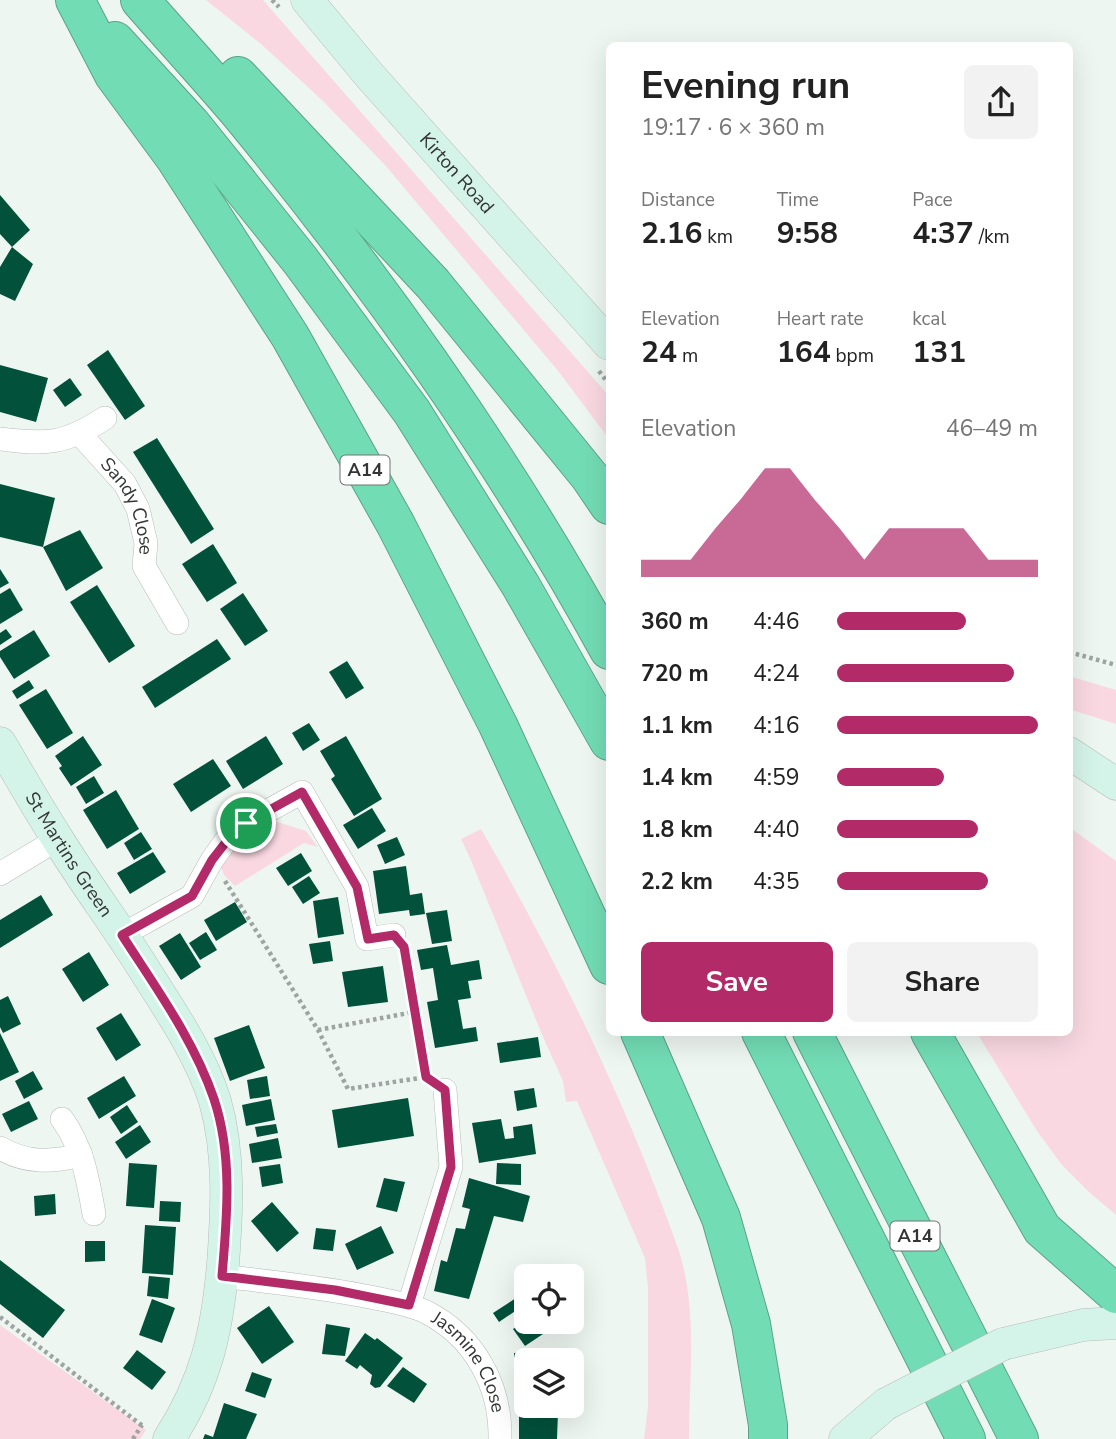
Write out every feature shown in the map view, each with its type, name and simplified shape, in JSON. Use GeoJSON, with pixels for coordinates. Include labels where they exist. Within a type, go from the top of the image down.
{"type":"FeatureCollection","features":[{"type":"Feature","properties":{"kind":"highway","name":"A14"},"geometry":{"type":"LineString","coordinates":[[76,0],[191,124],[300,260],[412,412],[521,586],[606,736]]}},
{"type":"Feature","properties":{"kind":"highway","name":"A14"},"geometry":{"type":"LineString","coordinates":[[76,0],[114,75],[175,158],[290,336],[397,526],[498,725],[606,959]]}},
{"type":"Feature","properties":{"kind":"highway"},"geometry":{"type":"LineString","coordinates":[[141,0],[242,116],[386,301],[469,419],[572,582],[606,644]]}},
{"type":"Feature","properties":{"kind":"highway"},"geometry":{"type":"LineString","coordinates":[[168,0],[433,284],[590,477],[606,501]]}},
{"type":"Feature","properties":{"kind":"highway"},"geometry":{"type":"LineString","coordinates":[[642,1036],[721,1218],[751,1324],[768,1439]]}},
{"type":"Feature","properties":{"kind":"highway","name":"A14"},"geometry":{"type":"LineString","coordinates":[[763,1036],[966,1439]]}},
{"type":"Feature","properties":{"kind":"highway","name":"A14"},"geometry":{"type":"LineString","coordinates":[[814,1036],[1018,1439]]}},
{"type":"Feature","properties":{"kind":"highway"},"geometry":{"type":"LineString","coordinates":[[932,1036],[1042,1229],[1116,1294]]}},
{"type":"Feature","properties":{"kind":"street","name":"Kirton Road"},"geometry":{"type":"LineString","coordinates":[[307,0],[370,76],[606,341]]}},
{"type":"Feature","properties":{"kind":"street"},"geometry":{"type":"LineString","coordinates":[[0,439],[54,442],[80,434],[105,418]]}},
{"type":"Feature","properties":{"kind":"street","name":"Sandy Close"},"geometry":{"type":"LineString","coordinates":[[80,434],[125,484],[138,509],[146,543],[144,566],[177,623]]}},
{"type":"Feature","properties":{"kind":"street","name":"St Martins Green"},"geometry":{"type":"LineString","coordinates":[[0,743],[196,1055],[215,1101],[225,1153],[227,1194],[222,1276],[214,1334],[205,1369],[188,1410],[160,1435]]}},
{"type":"Feature","properties":{"kind":"street"},"geometry":{"type":"LineString","coordinates":[[1073,756],[1116,784]]}},
{"type":"Feature","properties":{"kind":"street"},"geometry":{"type":"LineString","coordinates":[[122,935],[192,896],[226,842],[246,823],[302,792],[357,887],[368,939],[394,935]]}},
{"type":"Feature","properties":{"kind":"street"},"geometry":{"type":"LineString","coordinates":[[0,874],[58,839]]}},
{"type":"Feature","properties":{"kind":"street","name":"Jasmine Close"},"geometry":{"type":"LineString","coordinates":[[409,1305],[451,1167],[435,1083]]}},
{"type":"Feature","properties":{"kind":"street"},"geometry":{"type":"LineString","coordinates":[[62,1119],[73,1135],[81,1156],[94,1214]]}},
{"type":"Feature","properties":{"kind":"street"},"geometry":{"type":"LineString","coordinates":[[0,1149],[36,1161],[81,1156]]}},
{"type":"Feature","properties":{"kind":"street","name":"Jasmine Close"},"geometry":{"type":"LineString","coordinates":[[222,1276],[335,1290],[409,1305],[443,1322],[471,1349],[491,1382],[497,1402],[500,1439]]}},
{"type":"Feature","properties":{"kind":"street"},"geometry":{"type":"LineString","coordinates":[[845,1439],[886,1404],[1003,1343],[1083,1325],[1116,1323]]}},
{"type":"Feature","properties":{"kind":"path"},"geometry":{"type":"LineString","coordinates":[[1073,653],[1116,665]]}},
{"type":"Feature","properties":{"kind":"path"},"geometry":{"type":"LineString","coordinates":[[208,868],[228,883],[318,1030],[348,1089],[435,1083],[414,1012],[404,947],[394,935]]}},
{"type":"Feature","properties":{"kind":"path"},"geometry":{"type":"LineString","coordinates":[[318,1030],[414,1012]]}},
{"type":"Feature","properties":{"kind":"path"},"geometry":{"type":"LineString","coordinates":[[0,1317],[160,1435]]}},
{"type":"Feature","properties":{"kind":"path"},"geometry":{"type":"LineString","coordinates":[[133,1439],[142,1424]]}},
{"type":"Feature","properties":{"kind":"shaded area"},"geometry":{"type":"Polygon","coordinates":[[[206,0],[263,0],[606,393],[606,435],[559,372],[385,165],[323,101],[261,44],[206,0]]]}},
{"type":"Feature","properties":{"kind":"shaded area"},"geometry":{"type":"Polygon","coordinates":[[[1073,677],[1116,690],[1116,724],[1073,710],[1073,677]]]}},
{"type":"Feature","properties":{"kind":"shaded area"},"geometry":{"type":"Polygon","coordinates":[[[271,820],[306,831],[318,847],[304,843],[235,886],[224,875],[219,862],[226,850],[271,820]]]}},
{"type":"Feature","properties":{"kind":"shaded area"},"geometry":{"type":"Polygon","coordinates":[[[481,829],[538,931],[590,1036],[637,1142],[679,1251],[691,1321],[689,1439],[644,1439],[648,1407],[648,1287],[645,1258],[577,1101],[566,1102],[563,1081],[461,839],[481,829]]]}},
{"type":"Feature","properties":{"kind":"shaded area"},"geometry":{"type":"Polygon","coordinates":[[[1073,830],[1116,861],[1116,1215],[1062,1165],[1037,1131],[979,1036],[1073,1036],[1073,830]]]}},
{"type":"Feature","properties":{"kind":"shaded area"},"geometry":{"type":"Polygon","coordinates":[[[0,1325],[146,1430],[140,1439],[0,1439],[0,1325]]]}},
{"type":"Feature","properties":{"kind":"building"},"geometry":{"type":"Polygon","coordinates":[[[0,195],[30,230],[12,247],[0,234],[0,195]]]}},
{"type":"Feature","properties":{"kind":"building"},"geometry":{"type":"Polygon","coordinates":[[[12,247],[33,264],[15,301],[0,294],[0,267],[12,247]]]}},
{"type":"Feature","properties":{"kind":"building"},"geometry":{"type":"Polygon","coordinates":[[[108,350],[145,406],[125,420],[87,365],[108,350]]]}},
{"type":"Feature","properties":{"kind":"building"},"geometry":{"type":"Polygon","coordinates":[[[0,365],[48,378],[36,422],[0,412],[0,365]]]}},
{"type":"Feature","properties":{"kind":"building"},"geometry":{"type":"Polygon","coordinates":[[[70,378],[82,395],[65,407],[53,390],[70,378]]]}},
{"type":"Feature","properties":{"kind":"building"},"geometry":{"type":"Polygon","coordinates":[[[157,438],[214,529],[191,544],[133,452],[157,438]]]}},
{"type":"Feature","properties":{"kind":"building"},"geometry":{"type":"Polygon","coordinates":[[[0,484],[55,498],[43,547],[0,537],[0,484]]]}},
{"type":"Feature","properties":{"kind":"building"},"geometry":{"type":"Polygon","coordinates":[[[80,530],[103,568],[66,591],[43,547],[80,530]]]}},
{"type":"Feature","properties":{"kind":"building"},"geometry":{"type":"Polygon","coordinates":[[[213,544],[237,583],[207,602],[182,564],[213,544]]]}},
{"type":"Feature","properties":{"kind":"building"},"geometry":{"type":"Polygon","coordinates":[[[0,569],[9,583],[0,588],[0,569]]]}},
{"type":"Feature","properties":{"kind":"building"},"geometry":{"type":"Polygon","coordinates":[[[97,585],[135,646],[109,663],[70,602],[97,585]]]}},
{"type":"Feature","properties":{"kind":"building"},"geometry":{"type":"Polygon","coordinates":[[[10,588],[23,610],[0,624],[0,594],[10,588]]]}},
{"type":"Feature","properties":{"kind":"building"},"geometry":{"type":"Polygon","coordinates":[[[243,593],[268,631],[245,646],[220,609],[243,593]]]}},
{"type":"Feature","properties":{"kind":"building"},"geometry":{"type":"Polygon","coordinates":[[[6,629],[12,637],[0,645],[0,633],[6,629]]]}},
{"type":"Feature","properties":{"kind":"building"},"geometry":{"type":"Polygon","coordinates":[[[34,630],[50,656],[14,679],[0,657],[0,651],[34,630]]]}},
{"type":"Feature","properties":{"kind":"building"},"geometry":{"type":"Polygon","coordinates":[[[217,639],[231,659],[155,708],[142,687],[217,639]]]}},
{"type":"Feature","properties":{"kind":"building"},"geometry":{"type":"Polygon","coordinates":[[[347,661],[364,688],[346,699],[329,672],[347,661]]]}},
{"type":"Feature","properties":{"kind":"building"},"geometry":{"type":"Polygon","coordinates":[[[29,680],[34,688],[17,699],[12,691],[29,680]]]}},
{"type":"Feature","properties":{"kind":"building"},"geometry":{"type":"Polygon","coordinates":[[[46,689],[73,733],[47,749],[19,705],[46,689]]]}},
{"type":"Feature","properties":{"kind":"building"},"geometry":{"type":"Polygon","coordinates":[[[309,723],[320,740],[303,751],[292,733],[309,723]]]}},
{"type":"Feature","properties":{"kind":"building"},"geometry":{"type":"Polygon","coordinates":[[[83,736],[102,765],[71,786],[59,768],[62,766],[55,756],[83,736]]]}},
{"type":"Feature","properties":{"kind":"building"},"geometry":{"type":"Polygon","coordinates":[[[266,736],[283,764],[243,789],[226,761],[266,736]]]}},
{"type":"Feature","properties":{"kind":"building"},"geometry":{"type":"Polygon","coordinates":[[[346,736],[382,799],[354,816],[331,779],[335,776],[320,751],[346,736]]]}},
{"type":"Feature","properties":{"kind":"building"},"geometry":{"type":"Polygon","coordinates":[[[213,759],[231,786],[191,812],[173,784],[213,759]]]}},
{"type":"Feature","properties":{"kind":"building"},"geometry":{"type":"Polygon","coordinates":[[[94,776],[104,793],[86,804],[76,787],[94,776]]]}},
{"type":"Feature","properties":{"kind":"building"},"geometry":{"type":"Polygon","coordinates":[[[116,790],[139,829],[107,849],[83,810],[116,790]]]}},
{"type":"Feature","properties":{"kind":"building"},"geometry":{"type":"Polygon","coordinates":[[[372,808],[386,831],[358,849],[343,825],[372,808]]]}},
{"type":"Feature","properties":{"kind":"building"},"geometry":{"type":"Polygon","coordinates":[[[141,832],[152,849],[134,860],[124,843],[141,832]]]}},
{"type":"Feature","properties":{"kind":"building"},"geometry":{"type":"Polygon","coordinates":[[[397,837],[405,855],[385,864],[377,845],[397,837]]]}},
{"type":"Feature","properties":{"kind":"building"},"geometry":{"type":"Polygon","coordinates":[[[153,852],[166,872],[130,894],[117,873],[153,852]]]}},
{"type":"Feature","properties":{"kind":"building"},"geometry":{"type":"Polygon","coordinates":[[[301,853],[312,871],[288,886],[276,868],[301,853]]]}},
{"type":"Feature","properties":{"kind":"building"},"geometry":{"type":"Polygon","coordinates":[[[406,866],[410,895],[422,893],[425,914],[410,916],[409,910],[379,914],[373,871],[406,866]]]}},
{"type":"Feature","properties":{"kind":"building"},"geometry":{"type":"Polygon","coordinates":[[[309,876],[320,893],[303,904],[292,887],[309,876]]]}},
{"type":"Feature","properties":{"kind":"building"},"geometry":{"type":"Polygon","coordinates":[[[41,895],[53,915],[0,948],[0,920],[41,895]]]}},
{"type":"Feature","properties":{"kind":"building"},"geometry":{"type":"Polygon","coordinates":[[[338,897],[344,934],[318,938],[313,901],[338,897]]]}},
{"type":"Feature","properties":{"kind":"building"},"geometry":{"type":"Polygon","coordinates":[[[235,902],[247,922],[216,941],[204,920],[235,902]]]}},
{"type":"Feature","properties":{"kind":"building"},"geometry":{"type":"Polygon","coordinates":[[[447,910],[452,941],[432,944],[426,913],[447,910]]]}},
{"type":"Feature","properties":{"kind":"building"},"geometry":{"type":"Polygon","coordinates":[[[206,932],[217,950],[200,960],[189,943],[206,932]]]}},
{"type":"Feature","properties":{"kind":"building"},"geometry":{"type":"Polygon","coordinates":[[[180,933],[201,967],[181,980],[159,946],[180,933]]]}},
{"type":"Feature","properties":{"kind":"building"},"geometry":{"type":"Polygon","coordinates":[[[330,941],[333,961],[313,964],[309,944],[330,941]]]}},
{"type":"Feature","properties":{"kind":"building"},"geometry":{"type":"Polygon","coordinates":[[[447,945],[451,965],[479,960],[482,979],[468,981],[471,998],[458,1000],[463,1029],[476,1027],[478,1041],[435,1048],[427,1002],[438,1000],[433,968],[421,970],[417,950],[447,945]]]}},
{"type":"Feature","properties":{"kind":"building"},"geometry":{"type":"Polygon","coordinates":[[[89,952],[109,985],[83,1002],[62,969],[89,952]]]}},
{"type":"Feature","properties":{"kind":"building"},"geometry":{"type":"Polygon","coordinates":[[[383,966],[388,1002],[348,1007],[342,972],[383,966]]]}},
{"type":"Feature","properties":{"kind":"building"},"geometry":{"type":"Polygon","coordinates":[[[8,996],[21,1024],[3,1033],[0,1027],[0,1000],[8,996]]]}},
{"type":"Feature","properties":{"kind":"building"},"geometry":{"type":"Polygon","coordinates":[[[121,1013],[141,1045],[116,1061],[96,1028],[121,1013]]]}},
{"type":"Feature","properties":{"kind":"building"},"geometry":{"type":"Polygon","coordinates":[[[249,1025],[265,1068],[230,1081],[214,1038],[249,1025]]]}},
{"type":"Feature","properties":{"kind":"building"},"geometry":{"type":"Polygon","coordinates":[[[0,1033],[19,1072],[0,1081],[0,1033]]]}},
{"type":"Feature","properties":{"kind":"building"},"geometry":{"type":"Polygon","coordinates":[[[538,1037],[541,1057],[500,1063],[497,1043],[538,1037]]]}},
{"type":"Feature","properties":{"kind":"building"},"geometry":{"type":"Polygon","coordinates":[[[33,1071],[43,1089],[24,1099],[15,1081],[33,1071]]]}},
{"type":"Feature","properties":{"kind":"building"},"geometry":{"type":"Polygon","coordinates":[[[124,1076],[136,1096],[99,1119],[87,1098],[124,1076]]]}},
{"type":"Feature","properties":{"kind":"building"},"geometry":{"type":"Polygon","coordinates":[[[267,1076],[270,1096],[250,1099],[247,1080],[267,1076]]]}},
{"type":"Feature","properties":{"kind":"building"},"geometry":{"type":"Polygon","coordinates":[[[534,1088],[537,1107],[517,1111],[514,1091],[534,1088]]]}},
{"type":"Feature","properties":{"kind":"building"},"geometry":{"type":"Polygon","coordinates":[[[408,1098],[414,1136],[338,1148],[332,1110],[408,1098]]]}},
{"type":"Feature","properties":{"kind":"building"},"geometry":{"type":"Polygon","coordinates":[[[271,1099],[275,1120],[246,1126],[242,1105],[271,1099]]]}},
{"type":"Feature","properties":{"kind":"building"},"geometry":{"type":"Polygon","coordinates":[[[29,1101],[38,1119],[11,1132],[2,1114],[29,1101]]]}},
{"type":"Feature","properties":{"kind":"building"},"geometry":{"type":"Polygon","coordinates":[[[127,1105],[138,1122],[121,1134],[110,1117],[127,1105]]]}},
{"type":"Feature","properties":{"kind":"building"},"geometry":{"type":"Polygon","coordinates":[[[501,1119],[505,1139],[514,1138],[513,1127],[532,1124],[536,1154],[479,1163],[472,1123],[501,1119]]]}},
{"type":"Feature","properties":{"kind":"building"},"geometry":{"type":"Polygon","coordinates":[[[276,1124],[278,1133],[257,1137],[255,1127],[276,1124]]]}},
{"type":"Feature","properties":{"kind":"building"},"geometry":{"type":"Polygon","coordinates":[[[140,1125],[151,1142],[126,1159],[115,1142],[140,1125]]]}},
{"type":"Feature","properties":{"kind":"building"},"geometry":{"type":"Polygon","coordinates":[[[278,1138],[282,1158],[252,1163],[249,1144],[278,1138]]]}},
{"type":"Feature","properties":{"kind":"building"},"geometry":{"type":"Polygon","coordinates":[[[129,1163],[157,1165],[154,1208],[126,1206],[129,1163]]]}},
{"type":"Feature","properties":{"kind":"building"},"geometry":{"type":"Polygon","coordinates":[[[497,1163],[521,1164],[521,1185],[496,1184],[497,1163]]]}},
{"type":"Feature","properties":{"kind":"building"},"geometry":{"type":"Polygon","coordinates":[[[280,1164],[283,1183],[262,1187],[259,1167],[280,1164]]]}},
{"type":"Feature","properties":{"kind":"building"},"geometry":{"type":"Polygon","coordinates":[[[384,1178],[405,1182],[397,1212],[376,1207],[384,1178]]]}},
{"type":"Feature","properties":{"kind":"building"},"geometry":{"type":"Polygon","coordinates":[[[469,1178],[530,1196],[523,1222],[494,1216],[469,1299],[434,1291],[441,1260],[447,1262],[456,1228],[465,1229],[470,1209],[462,1207],[469,1178]]]}},
{"type":"Feature","properties":{"kind":"building"},"geometry":{"type":"Polygon","coordinates":[[[55,1194],[56,1214],[35,1216],[34,1196],[55,1194]]]}},
{"type":"Feature","properties":{"kind":"building"},"geometry":{"type":"Polygon","coordinates":[[[160,1201],[181,1202],[180,1222],[159,1221],[160,1201]]]}},
{"type":"Feature","properties":{"kind":"building"},"geometry":{"type":"Polygon","coordinates":[[[272,1202],[299,1233],[277,1252],[251,1221],[272,1202]]]}},
{"type":"Feature","properties":{"kind":"building"},"geometry":{"type":"Polygon","coordinates":[[[145,1225],[176,1227],[173,1275],[142,1273],[145,1225]]]}},
{"type":"Feature","properties":{"kind":"building"},"geometry":{"type":"Polygon","coordinates":[[[381,1226],[394,1253],[357,1270],[345,1244],[381,1226]]]}},
{"type":"Feature","properties":{"kind":"building"},"geometry":{"type":"Polygon","coordinates":[[[316,1228],[336,1230],[333,1251],[313,1249],[316,1228]]]}},
{"type":"Feature","properties":{"kind":"building"},"geometry":{"type":"Polygon","coordinates":[[[85,1241],[105,1241],[105,1261],[85,1262],[85,1241]]]}},
{"type":"Feature","properties":{"kind":"building"},"geometry":{"type":"Polygon","coordinates":[[[0,1260],[65,1310],[43,1338],[0,1304],[0,1260]]]}},
{"type":"Feature","properties":{"kind":"building"},"geometry":{"type":"Polygon","coordinates":[[[149,1276],[170,1278],[168,1299],[147,1296],[149,1276]]]}},
{"type":"Feature","properties":{"kind":"building"},"geometry":{"type":"Polygon","coordinates":[[[152,1299],[175,1308],[162,1343],[139,1335],[152,1299]]]}},
{"type":"Feature","properties":{"kind":"building"},"geometry":{"type":"Polygon","coordinates":[[[514,1299],[514,1312],[499,1322],[493,1313],[514,1299]]]}},
{"type":"Feature","properties":{"kind":"building"},"geometry":{"type":"Polygon","coordinates":[[[269,1306],[294,1342],[262,1364],[237,1328],[269,1306]]]}},
{"type":"Feature","properties":{"kind":"building"},"geometry":{"type":"Polygon","coordinates":[[[326,1324],[350,1328],[345,1356],[322,1354],[326,1324]]]}},
{"type":"Feature","properties":{"kind":"building"},"geometry":{"type":"Polygon","coordinates":[[[365,1333],[375,1340],[377,1338],[403,1358],[380,1387],[375,1388],[370,1384],[372,1375],[360,1365],[357,1369],[345,1361],[365,1333]]]}},
{"type":"Feature","properties":{"kind":"building"},"geometry":{"type":"Polygon","coordinates":[[[517,1334],[543,1334],[525,1346],[517,1334]]]}},
{"type":"Feature","properties":{"kind":"building"},"geometry":{"type":"Polygon","coordinates":[[[137,1350],[166,1372],[152,1390],[123,1368],[137,1350]]]}},
{"type":"Feature","properties":{"kind":"building"},"geometry":{"type":"Polygon","coordinates":[[[403,1367],[427,1384],[414,1403],[387,1386],[403,1367]]]}},
{"type":"Feature","properties":{"kind":"building"},"geometry":{"type":"Polygon","coordinates":[[[252,1372],[272,1379],[265,1398],[245,1391],[252,1372]]]}},
{"type":"Feature","properties":{"kind":"building"},"geometry":{"type":"Polygon","coordinates":[[[224,1403],[257,1414],[246,1439],[203,1439],[205,1434],[213,1437],[224,1403]]]}},
{"type":"Feature","properties":{"kind":"building"},"geometry":{"type":"Polygon","coordinates":[[[519,1418],[558,1418],[557,1439],[519,1439],[519,1418]]]}},
{"type":"Feature","properties":{"kind":"route"},"geometry":{"type":"LineString","coordinates":[[302,792],[357,887],[368,939],[394,935],[404,947],[426,1077],[445,1090],[451,1167],[409,1305],[335,1290],[222,1276],[227,1208],[225,1153],[215,1101],[196,1055],[122,935],[192,896],[212,860],[246,823],[302,792]]}}]}
